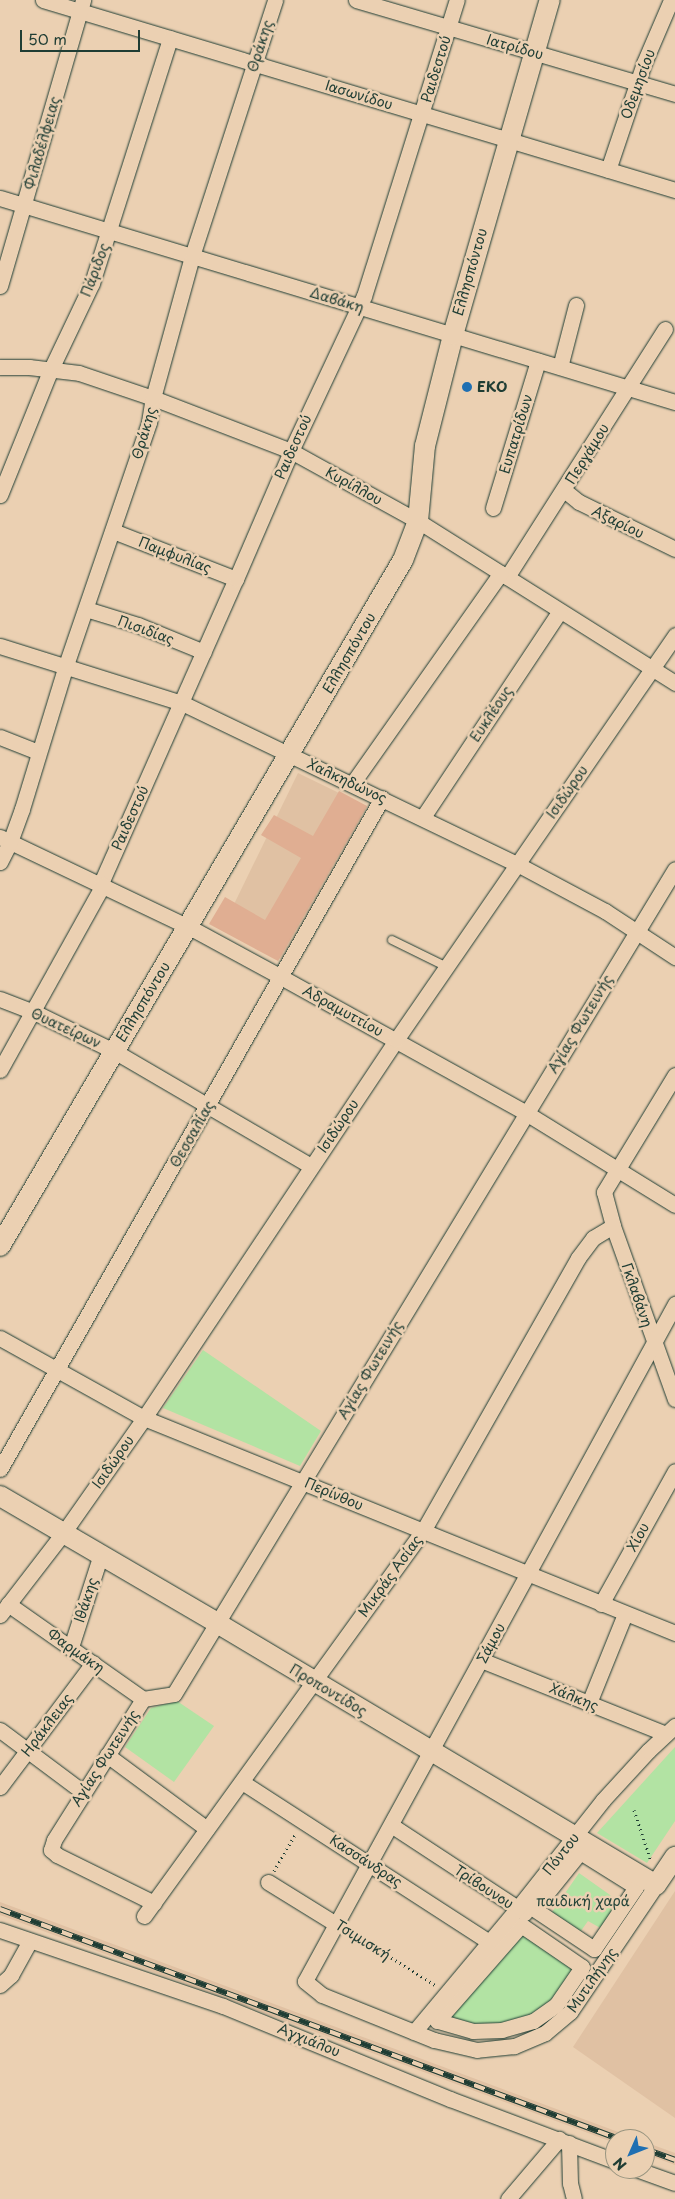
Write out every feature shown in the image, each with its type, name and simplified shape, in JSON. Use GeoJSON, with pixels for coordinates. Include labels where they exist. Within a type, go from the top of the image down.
{"type":"FeatureCollection","features":[{"type":"Feature","properties":{"kind":"street","name":"Ιασωνίδου"},"geometry":{"type":"LineString","coordinates":[[42,0],[82,6],[170,38],[675,190]]}},
{"type":"Feature","properties":{"kind":"street","name":"Θράκης"},"geometry":{"type":"LineString","coordinates":[[0,862],[5,839],[38,752],[149,422],[153,398],[192,256],[275,0]]}},
{"type":"Feature","properties":{"kind":"street","name":"Ιατρίδου"},"geometry":{"type":"LineString","coordinates":[[356,0],[675,94]]}},
{"type":"Feature","properties":{"kind":"street","name":"Ραιδεστού"},"geometry":{"type":"LineString","coordinates":[[0,1070],[102,884],[291,451],[358,306],[423,114],[457,0]]}},
{"type":"Feature","properties":{"kind":"street","name":"Ελλησπόντου"},"geometry":{"type":"LineString","coordinates":[[0,1246],[403,560],[418,521],[425,446],[453,335],[533,52],[550,0]]}},
{"type":"Feature","properties":{"kind":"street","name":"Οδεμησίου"},"geometry":{"type":"LineString","coordinates":[[608,170],[638,82],[671,0]]}},
{"type":"Feature","properties":{"kind":"street","name":"Φιλαδέλφειας"},"geometry":{"type":"LineString","coordinates":[[0,286],[82,6]]}},
{"type":"Feature","properties":{"kind":"street","name":"Πάριδος"},"geometry":{"type":"LineString","coordinates":[[0,494],[51,369],[92,283],[170,38]]}},
{"type":"Feature","properties":{"kind":"street","name":"Δαβάκη"},"geometry":{"type":"LineString","coordinates":[[0,198],[675,402]]}},
{"type":"Feature","properties":{"kind":"street"},"geometry":{"type":"LineString","coordinates":[[560,367],[576,305]]}},
{"type":"Feature","properties":{"kind":"street","name":"Περγάμου"},"geometry":{"type":"LineString","coordinates":[[352,784],[564,490],[665,329]]}},
{"type":"Feature","properties":{"kind":"street","name":"Ευπατρίδων"},"geometry":{"type":"LineString","coordinates":[[493,508],[538,361]]}},
{"type":"Feature","properties":{"kind":"street","name":"Κυρίλλου"},"geometry":{"type":"LineString","coordinates":[[0,367],[51,369],[79,374],[153,398],[291,451],[418,521],[675,683]]}},
{"type":"Feature","properties":{"kind":"street","name":"Αξαρίου"},"geometry":{"type":"LineString","coordinates":[[564,490],[579,502],[675,549]]}},
{"type":"Feature","properties":{"kind":"street","name":"Παμφυλίας"},"geometry":{"type":"LineString","coordinates":[[113,531],[236,579]]}},
{"type":"Feature","properties":{"kind":"street","name":"Πισιδίας"},"geometry":{"type":"LineString","coordinates":[[86,609],[144,628],[204,652]]}},
{"type":"Feature","properties":{"kind":"street","name":"Ευκλέους"},"geometry":{"type":"LineString","coordinates":[[422,817],[560,610]]}},
{"type":"Feature","properties":{"kind":"street","name":"Ισιδώρου"},"geometry":{"type":"LineString","coordinates":[[4,1610],[64,1532],[144,1418],[396,1040],[675,636]]}},
{"type":"Feature","properties":{"kind":"street","name":"Χαλκηδώνος"},"geometry":{"type":"LineString","coordinates":[[0,646],[66,665],[182,703],[517,864],[637,930],[675,957]]}},
{"type":"Feature","properties":{"kind":"street"},"geometry":{"type":"LineString","coordinates":[[0,737],[38,752]]}},
{"type":"Feature","properties":{"kind":"street","name":"Θεσσαλίας"},"geometry":{"type":"LineString","coordinates":[[0,1469],[58,1371],[382,798]]}},
{"type":"Feature","properties":{"kind":"street","name":"Αδραμυττίου"},"geometry":{"type":"LineString","coordinates":[[5,839],[102,884],[281,977],[526,1113],[675,1205]]}},
{"type":"Feature","properties":{"kind":"street","name":"Αγίας Φωτεινής"},"geometry":{"type":"LineString","coordinates":[[154,1903],[57,1855],[52,1850],[54,1840],[143,1699],[174,1694],[675,869]]}},
{"type":"Feature","properties":{"kind":"street","name":"Θυατείρων"},"geometry":{"type":"LineString","coordinates":[[0,999],[32,1011],[114,1051],[311,1166]]}},
{"type":"Feature","properties":{"kind":"street"},"geometry":{"type":"LineString","coordinates":[[617,1168],[675,1075]]}},
{"type":"Feature","properties":{"kind":"street","name":"Γκλαβάνη"},"geometry":{"type":"LineString","coordinates":[[617,1168],[604,1190],[613,1226],[675,1399]]}},
{"type":"Feature","properties":{"kind":"street","name":"Μικράς Ασίας"},"geometry":{"type":"LineString","coordinates":[[144,1916],[423,1531],[578,1258],[593,1238],[613,1226]]}},
{"type":"Feature","properties":{"kind":"street","name":"Σάμου"},"geometry":{"type":"LineString","coordinates":[[305,1981],[432,1752],[675,1304]]}},
{"type":"Feature","properties":{"kind":"street","name":"Περίνθου"},"geometry":{"type":"LineString","coordinates":[[0,1338],[144,1418],[675,1633]]}},
{"type":"Feature","properties":{"kind":"street","name":"Χίου"},"geometry":{"type":"LineString","coordinates":[[601,1604],[675,1471]]}},
{"type":"Feature","properties":{"kind":"street","name":"Προποντίδος"},"geometry":{"type":"LineString","coordinates":[[0,1496],[218,1623],[432,1752],[578,1844],[649,1881]]}},
{"type":"Feature","properties":{"kind":"street","name":"Ιθάκης"},"geometry":{"type":"LineString","coordinates":[[71,1647],[101,1554]]}},
{"type":"Feature","properties":{"kind":"street","name":"Φαρμάκη"},"geometry":{"type":"LineString","coordinates":[[4,1610],[71,1647],[143,1699]]}},
{"type":"Feature","properties":{"kind":"street"},"geometry":{"type":"LineString","coordinates":[[589,1703],[625,1614]]}},
{"type":"Feature","properties":{"kind":"street","name":"Χάλκης"},"geometry":{"type":"LineString","coordinates":[[481,1660],[589,1703],[670,1730]]}},
{"type":"Feature","properties":{"kind":"street","name":"Ηράκλειας"},"geometry":{"type":"LineString","coordinates":[[0,1787],[93,1662]]}},
{"type":"Feature","properties":{"kind":"street"},"geometry":{"type":"LineString","coordinates":[[0,1730],[83,1792]]}},
{"type":"Feature","properties":{"kind":"street","name":"Πόντου"},"geometry":{"type":"LineString","coordinates":[[414,2032],[517,1908],[578,1844],[625,1776],[670,1730]]}},
{"type":"Feature","properties":{"kind":"street"},"geometry":{"type":"LineString","coordinates":[[107,1755],[207,1829]]}},
{"type":"Feature","properties":{"kind":"street","name":"Κασσάνδρας"},"geometry":{"type":"LineString","coordinates":[[242,1782],[304,1820],[489,1942]]}},
{"type":"Feature","properties":{"kind":"street","name":"Τρίβουνου"},"geometry":{"type":"LineString","coordinates":[[391,1825],[603,1965]]}},
{"type":"Feature","properties":{"kind":"street"},"geometry":{"type":"LineString","coordinates":[[578,1844],[636,1887],[594,1949],[534,1909],[578,1844]]}},
{"type":"Feature","properties":{"kind":"street","name":"Μυτιλήνης"},"geometry":{"type":"LineString","coordinates":[[305,1981],[322,1995],[450,2045],[476,2050],[503,2049],[525,2043],[545,2033],[564,2020],[603,1965],[649,1881],[675,1857]]}},
{"type":"Feature","properties":{"kind":"street","name":"Τσιμισκή"},"geometry":{"type":"LineString","coordinates":[[268,1882],[336,1924]]}},
{"type":"Feature","properties":{"kind":"street"},"geometry":{"type":"LineString","coordinates":[[521,1925],[582,1967],[556,2005],[540,2018],[525,2025],[480,2032],[437,2021],[521,1925]]}},
{"type":"Feature","properties":{"kind":"street","name":"Αγχιάλου"},"geometry":{"type":"LineString","coordinates":[[0,1930],[223,2006],[450,2099],[605,2157]]}},
{"type":"Feature","properties":{"kind":"street"},"geometry":{"type":"LineString","coordinates":[[0,1985],[11,1975],[30,1941]]}},
{"type":"Feature","properties":{"kind":"street"},"geometry":{"type":"LineString","coordinates":[[508,2199],[564,2141]]}},
{"type":"Feature","properties":{"kind":"street"},"geometry":{"type":"LineString","coordinates":[[564,2141],[574,2199]]}},
{"type":"Feature","properties":{"kind":"street"},"geometry":{"type":"LineString","coordinates":[[655,2176],[675,2183]]}},
{"type":"Feature","properties":{"kind":"lane"},"geometry":{"type":"LineString","coordinates":[[392,940],[448,967]]}},
{"type":"Feature","properties":{"kind":"path"},"geometry":{"type":"LineString","coordinates":[[634,1810],[651,1863],[649,1881]]}},
{"type":"Feature","properties":{"kind":"path"},"geometry":{"type":"LineString","coordinates":[[268,1882],[304,1820]]}},
{"type":"Feature","properties":{"kind":"path","name":"Τσιμισκή"},"geometry":{"type":"LineString","coordinates":[[336,1924],[447,1993]]}},
{"type":"Feature","properties":{"kind":"shaded area"},"geometry":{"type":"Polygon","coordinates":[[[298,773],[367,807],[290,964],[221,930],[298,773]]]}},
{"type":"Feature","properties":{"kind":"shaded area"},"geometry":{"type":"Polygon","coordinates":[[[675,1891],[675,2118],[573,2047],[675,1891]]]}},
{"type":"Feature","properties":{"kind":"shaded area"},"geometry":{"type":"Polygon","coordinates":[[[0,1902],[610,2129],[605,2129],[605,2139],[0,1915],[0,1902]]]}},
{"type":"Feature","properties":{"kind":"shaded area"},"geometry":{"type":"Polygon","coordinates":[[[655,2146],[675,2153],[675,2165],[655,2158],[655,2146]]]}},
{"type":"Feature","properties":{"kind":"green space"},"geometry":{"type":"Polygon","coordinates":[[[203,1350],[321,1431],[300,1466],[163,1408],[203,1350]]]}},
{"type":"Feature","properties":{"kind":"green space"},"geometry":{"type":"Polygon","coordinates":[[[177,1701],[214,1726],[174,1782],[125,1747],[151,1708],[177,1701]]]}},
{"type":"Feature","properties":{"kind":"green space"},"geometry":{"type":"Polygon","coordinates":[[[675,1747],[675,1821],[647,1863],[597,1833],[675,1747]]]}},
{"type":"Feature","properties":{"kind":"green space","name":"παιδική χαρά"},"geometry":{"type":"Polygon","coordinates":[[[579,1873],[620,1902],[602,1929],[588,1921],[578,1935],[550,1915],[579,1873]]]}},
{"type":"Feature","properties":{"kind":"green space"},"geometry":{"type":"Polygon","coordinates":[[[521,1928],[578,1967],[548,2008],[499,2028],[441,2020],[521,1928]]]}},
{"type":"Feature","properties":{"kind":"building"},"geometry":{"type":"Polygon","coordinates":[[[339,791],[367,806],[278,961],[209,924],[225,897],[265,920],[301,858],[261,835],[274,815],[313,836],[339,791]]]}},
{"type":"Feature","properties":{"kind":"railway"},"geometry":{"type":"LineString","coordinates":[[0,1909],[605,2134]]}},
{"type":"Feature","properties":{"kind":"railway"},"geometry":{"type":"LineString","coordinates":[[655,2153],[675,2160]]}},
{"type":"Feature","properties":{"kind":"place","name":"ΕΚΟ"},"geometry":{"type":"Point","coordinates":[467,387]}}]}
